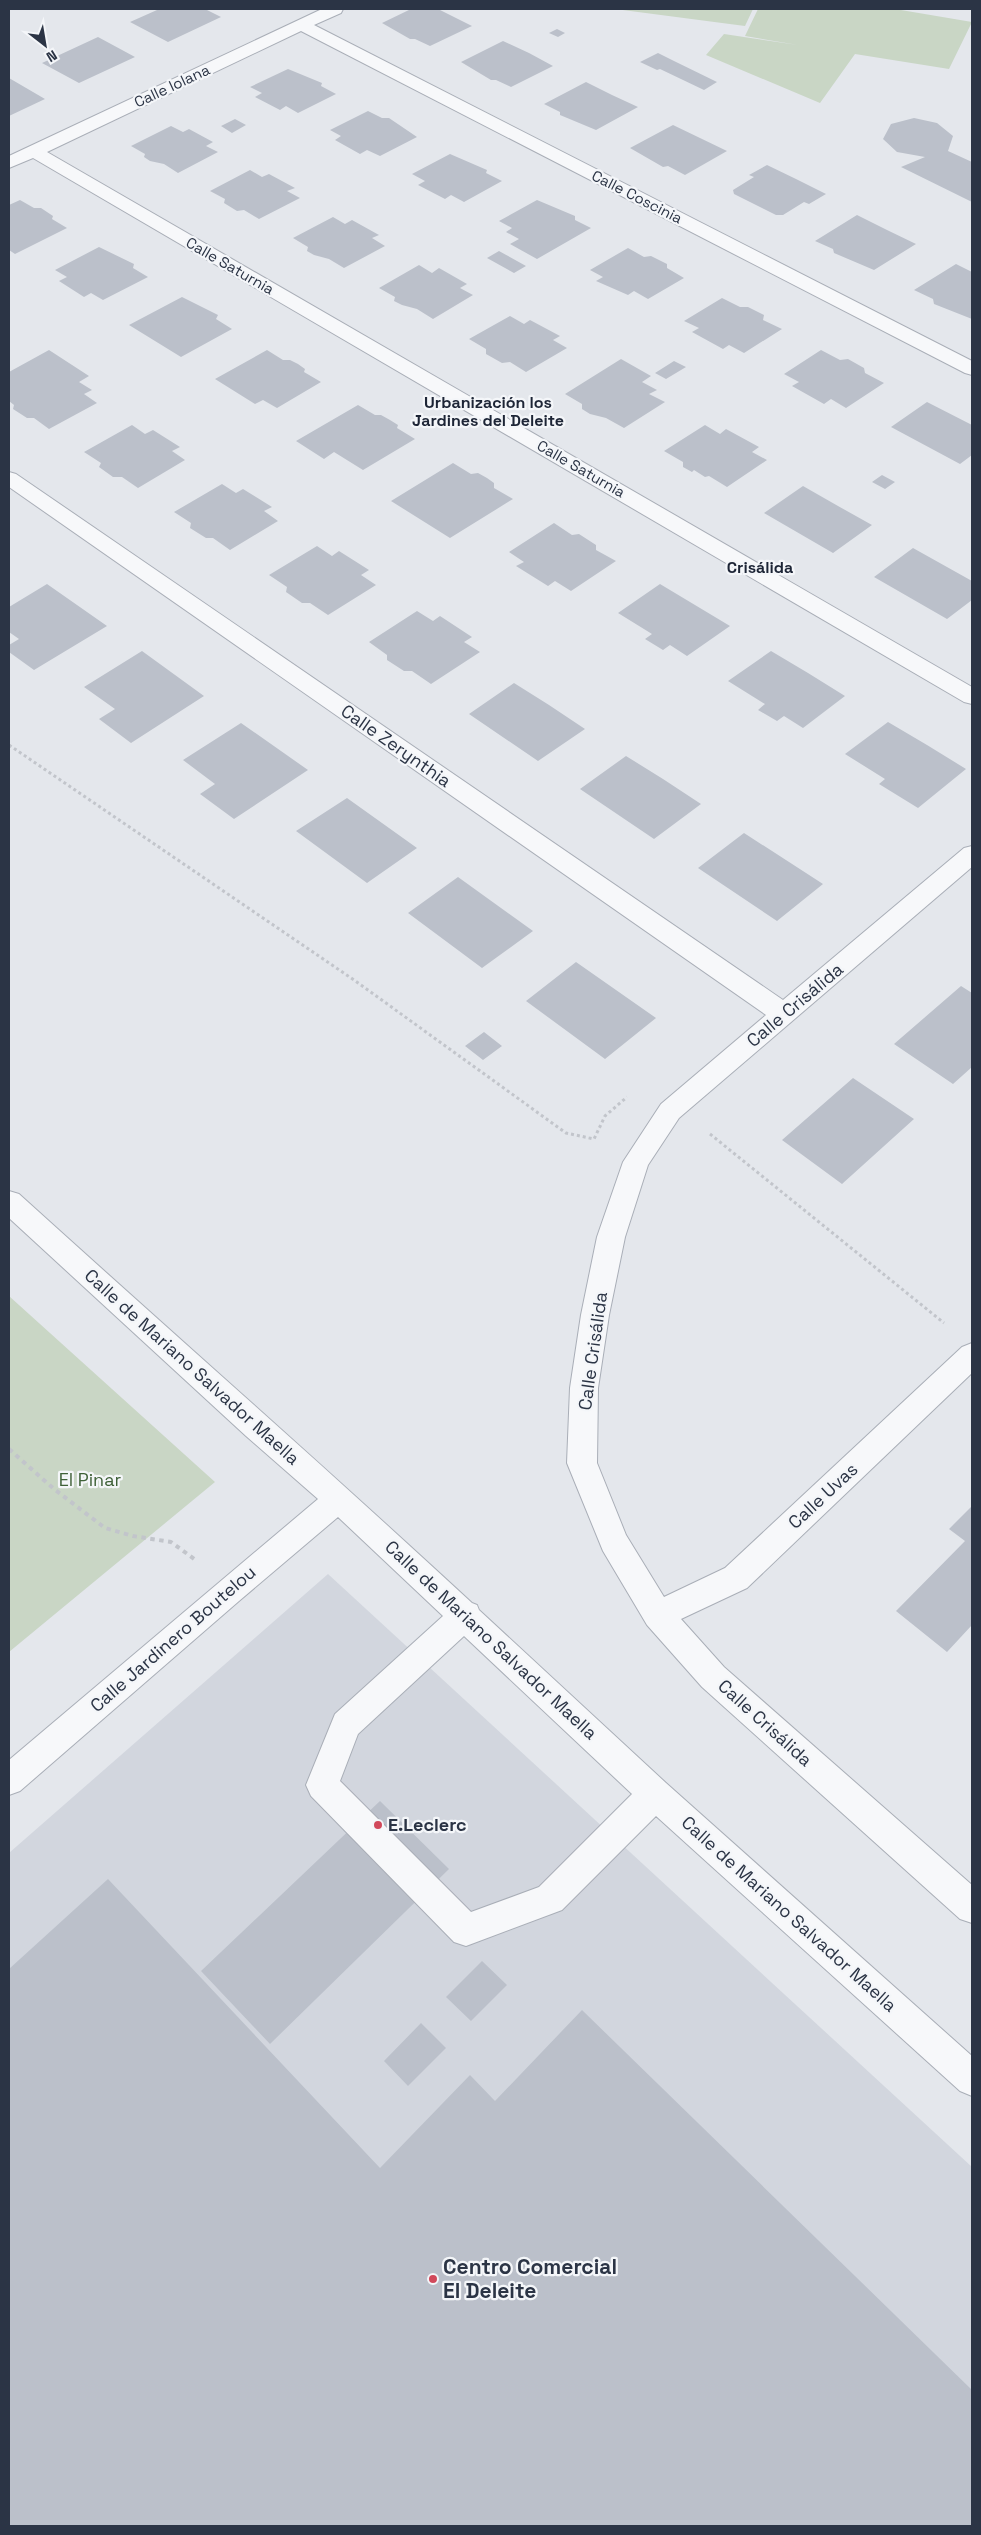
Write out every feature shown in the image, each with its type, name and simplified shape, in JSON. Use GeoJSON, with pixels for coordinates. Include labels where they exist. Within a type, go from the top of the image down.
{"type":"FeatureCollection","features":[{"type":"Feature","properties":{"kind":"street","name":"Calle Iolana"},"geometry":{"type":"LineString","coordinates":[[9,163],[335,9]]}},
{"type":"Feature","properties":{"kind":"street","name":"Calle Coscinia"},"geometry":{"type":"LineString","coordinates":[[301,25],[972,369]]}},
{"type":"Feature","properties":{"kind":"street","name":"Calle Saturnia"},"geometry":{"type":"LineString","coordinates":[[33,151],[972,697]]}},
{"type":"Feature","properties":{"kind":"street","name":"Calle Zerynthia"},"geometry":{"type":"LineString","coordinates":[[9,478],[784,1014]]}},
{"type":"Feature","properties":{"kind":"street","name":"Calle Crisálida"},"geometry":{"type":"LineString","coordinates":[[972,854],[670,1110],[636,1162],[612,1237],[595,1315],[584,1388],[582,1463],[614,1542],[658,1615],[713,1677],[972,1907]]}},
{"type":"Feature","properties":{"kind":"street","name":"Calle de Mariano Salvador Maella"},"geometry":{"type":"LineString","coordinates":[[9,1202],[256,1427],[340,1499],[656,1794],[972,2079]]}},
{"type":"Feature","properties":{"kind":"street","name":"Calle Uvas"},"geometry":{"type":"LineString","coordinates":[[658,1615],[736,1578],[972,1355]]}},
{"type":"Feature","properties":{"kind":"street","name":"Calle Jardinero Boutelou"},"geometry":{"type":"LineString","coordinates":[[9,1780],[228,1591],[340,1499]]}},
{"type":"Feature","properties":{"kind":"street"},"geometry":{"type":"LineString","coordinates":[[466,1615],[346,1724],[322,1785],[466,1930],[550,1899],[656,1794]]}},
{"type":"Feature","properties":{"kind":"path"},"geometry":{"type":"LineString","coordinates":[[9,745],[354,980],[566,1133],[594,1139],[605,1116],[635,1088],[707,1131],[950,1328]]}},
{"type":"Feature","properties":{"kind":"path"},"geometry":{"type":"LineString","coordinates":[[9,1449],[54,1490],[105,1528],[133,1536],[171,1542],[190,1554],[228,1591]]}},
{"type":"Feature","properties":{"kind":"shaded area","name":"Centro Comercial El Deleite"},"geometry":{"type":"Polygon","coordinates":[[[328,1574],[972,2167],[972,2526],[9,2526],[9,1853],[328,1574]]]}},
{"type":"Feature","properties":{"kind":"green space"},"geometry":{"type":"Polygon","coordinates":[[[615,9],[753,9],[745,26],[615,9]]]}},
{"type":"Feature","properties":{"kind":"green space"},"geometry":{"type":"Polygon","coordinates":[[[758,9],[895,9],[972,22],[949,69],[855,54],[820,103],[706,55],[724,34],[798,45],[745,36],[758,9]]]}},
{"type":"Feature","properties":{"kind":"green space","name":"El Pinar"},"geometry":{"type":"Polygon","coordinates":[[[9,1296],[215,1482],[9,1652],[9,1296]]]}},
{"type":"Feature","properties":{"kind":"building"},"geometry":{"type":"Polygon","coordinates":[[[156,9],[205,9],[221,17],[168,42],[130,22],[156,9]]]}},
{"type":"Feature","properties":{"kind":"building"},"geometry":{"type":"Polygon","coordinates":[[[411,9],[438,9],[472,26],[430,46],[415,39],[410,39],[382,23],[411,9]]]}},
{"type":"Feature","properties":{"kind":"building"},"geometry":{"type":"Polygon","coordinates":[[[557,29],[565,33],[558,37],[549,33],[557,29]]]}},
{"type":"Feature","properties":{"kind":"building"},"geometry":{"type":"Polygon","coordinates":[[[98,37],[135,57],[79,83],[42,63],[98,37]]]}},
{"type":"Feature","properties":{"kind":"building"},"geometry":{"type":"Polygon","coordinates":[[[503,41],[553,66],[511,87],[496,80],[491,80],[461,62],[503,41]]]}},
{"type":"Feature","properties":{"kind":"building"},"geometry":{"type":"Polygon","coordinates":[[[658,53],[717,82],[704,90],[660,69],[657,70],[640,62],[658,53]]]}},
{"type":"Feature","properties":{"kind":"building"},"geometry":{"type":"Polygon","coordinates":[[[288,69],[322,83],[321,86],[336,94],[298,113],[286,106],[280,110],[255,97],[262,93],[250,87],[288,69]]]}},
{"type":"Feature","properties":{"kind":"building"},"geometry":{"type":"Polygon","coordinates":[[[9,78],[45,99],[9,116],[9,78]]]}},
{"type":"Feature","properties":{"kind":"building"},"geometry":{"type":"Polygon","coordinates":[[[586,82],[638,107],[596,130],[560,115],[560,112],[544,104],[586,82]]]}},
{"type":"Feature","properties":{"kind":"building"},"geometry":{"type":"Polygon","coordinates":[[[368,111],[382,118],[389,118],[417,137],[380,156],[367,150],[360,154],[335,140],[341,136],[330,130],[368,111]]]}},
{"type":"Feature","properties":{"kind":"building"},"geometry":{"type":"Polygon","coordinates":[[[914,118],[937,123],[953,136],[948,151],[972,162],[972,202],[901,167],[925,157],[897,152],[883,139],[891,124],[914,118]]]}},
{"type":"Feature","properties":{"kind":"building"},"geometry":{"type":"Polygon","coordinates":[[[235,119],[246,125],[232,133],[221,126],[235,119]]]}},
{"type":"Feature","properties":{"kind":"building"},"geometry":{"type":"Polygon","coordinates":[[[673,125],[727,151],[685,175],[668,166],[663,167],[630,148],[673,125]]]}},
{"type":"Feature","properties":{"kind":"building"},"geometry":{"type":"Polygon","coordinates":[[[171,126],[183,132],[189,129],[213,142],[206,146],[218,152],[178,173],[164,164],[150,161],[144,157],[145,154],[131,146],[171,126]]]}},
{"type":"Feature","properties":{"kind":"building"},"geometry":{"type":"Polygon","coordinates":[[[450,154],[487,170],[486,173],[502,181],[464,202],[451,195],[445,199],[418,185],[425,181],[412,174],[450,154]]]}},
{"type":"Feature","properties":{"kind":"building"},"geometry":{"type":"Polygon","coordinates":[[[767,165],[826,194],[809,204],[804,202],[783,215],[776,215],[734,194],[733,190],[754,177],[749,175],[767,165]]]}},
{"type":"Feature","properties":{"kind":"building"},"geometry":{"type":"Polygon","coordinates":[[[250,170],[262,177],[269,174],[295,188],[287,191],[300,198],[259,219],[244,210],[237,211],[224,203],[225,199],[210,191],[250,170]]]}},
{"type":"Feature","properties":{"kind":"building"},"geometry":{"type":"Polygon","coordinates":[[[20,200],[34,208],[41,208],[53,216],[52,219],[67,228],[15,254],[9,250],[9,205],[20,200]]]}},
{"type":"Feature","properties":{"kind":"building"},"geometry":{"type":"Polygon","coordinates":[[[537,200],[575,216],[575,220],[591,228],[537,259],[510,244],[519,239],[506,232],[512,228],[499,221],[537,200]]]}},
{"type":"Feature","properties":{"kind":"building"},"geometry":{"type":"Polygon","coordinates":[[[857,215],[916,244],[874,270],[834,253],[833,249],[815,241],[857,215]]]}},
{"type":"Feature","properties":{"kind":"building"},"geometry":{"type":"Polygon","coordinates":[[[333,217],[345,224],[352,220],[379,235],[372,238],[385,246],[344,268],[329,259],[307,251],[308,247],[293,238],[333,217]]]}},
{"type":"Feature","properties":{"kind":"building"},"geometry":{"type":"Polygon","coordinates":[[[99,247],[134,264],[133,268],[148,277],[103,300],[91,293],[84,297],[59,281],[67,277],[55,270],[99,247]]]}},
{"type":"Feature","properties":{"kind":"building"},"geometry":{"type":"Polygon","coordinates":[[[628,248],[644,257],[651,256],[667,264],[667,268],[684,278],[648,299],[634,291],[628,295],[596,281],[603,277],[590,270],[628,248]]]}},
{"type":"Feature","properties":{"kind":"building"},"geometry":{"type":"Polygon","coordinates":[[[499,251],[526,266],[514,273],[487,258],[499,251]]]}},
{"type":"Feature","properties":{"kind":"building"},"geometry":{"type":"Polygon","coordinates":[[[956,264],[972,272],[972,319],[934,304],[933,299],[914,290],[956,264]]]}},
{"type":"Feature","properties":{"kind":"building"},"geometry":{"type":"Polygon","coordinates":[[[419,265],[432,273],[439,268],[467,284],[460,288],[473,295],[433,319],[417,309],[394,301],[395,297],[379,288],[419,265]]]}},
{"type":"Feature","properties":{"kind":"building"},"geometry":{"type":"Polygon","coordinates":[[[182,297],[218,315],[216,319],[232,329],[181,357],[129,325],[182,297]]]}},
{"type":"Feature","properties":{"kind":"building"},"geometry":{"type":"Polygon","coordinates":[[[722,298],[740,307],[748,307],[764,315],[763,320],[782,329],[744,353],[729,345],[723,349],[692,332],[699,328],[684,321],[722,298]]]}},
{"type":"Feature","properties":{"kind":"building"},"geometry":{"type":"Polygon","coordinates":[[[510,316],[524,324],[530,320],[560,336],[553,340],[567,348],[526,372],[510,362],[502,363],[486,354],[486,349],[469,339],[510,316]]]}},
{"type":"Feature","properties":{"kind":"building"},"geometry":{"type":"Polygon","coordinates":[[[49,350],[89,376],[79,382],[92,390],[84,394],[97,403],[49,429],[34,418],[27,418],[13,409],[14,405],[9,401],[9,372],[49,350]]]}},
{"type":"Feature","properties":{"kind":"building"},"geometry":{"type":"Polygon","coordinates":[[[267,350],[283,360],[290,360],[298,364],[305,369],[304,372],[321,382],[277,408],[263,400],[255,404],[215,379],[267,350]]]}},
{"type":"Feature","properties":{"kind":"building"},"geometry":{"type":"Polygon","coordinates":[[[821,350],[840,360],[848,359],[864,368],[865,373],[884,383],[846,408],[831,399],[824,404],[792,386],[799,382],[784,374],[821,350]]]}},
{"type":"Feature","properties":{"kind":"building"},"geometry":{"type":"Polygon","coordinates":[[[621,359],[651,376],[642,382],[657,390],[649,394],[665,402],[624,428],[606,418],[590,414],[582,409],[582,404],[565,394],[621,359]]]}},
{"type":"Feature","properties":{"kind":"building"},"geometry":{"type":"Polygon","coordinates":[[[674,361],[686,367],[666,379],[655,373],[674,361]]]}},
{"type":"Feature","properties":{"kind":"building"},"geometry":{"type":"Polygon","coordinates":[[[927,402],[972,425],[972,455],[960,464],[891,427],[927,402]]]}},
{"type":"Feature","properties":{"kind":"building"},"geometry":{"type":"Polygon","coordinates":[[[358,405],[375,415],[381,415],[390,420],[398,425],[397,428],[415,439],[363,470],[334,452],[324,459],[296,441],[358,405]]]}},
{"type":"Feature","properties":{"kind":"building"},"geometry":{"type":"Polygon","coordinates":[[[132,425],[145,434],[153,430],[180,447],[172,451],[185,460],[138,488],[122,477],[113,477],[99,467],[101,463],[84,452],[132,425]]]}},
{"type":"Feature","properties":{"kind":"building"},"geometry":{"type":"Polygon","coordinates":[[[705,425],[720,434],[726,429],[759,447],[752,452],[767,460],[727,487],[709,476],[705,477],[694,470],[692,472],[683,467],[683,462],[664,451],[705,425]]]}},
{"type":"Feature","properties":{"kind":"building"},"geometry":{"type":"Polygon","coordinates":[[[453,463],[471,474],[478,473],[487,478],[494,483],[494,488],[513,499],[450,538],[391,501],[453,463]]]}},
{"type":"Feature","properties":{"kind":"building"},"geometry":{"type":"Polygon","coordinates":[[[882,475],[895,482],[885,489],[872,482],[882,475]]]}},
{"type":"Feature","properties":{"kind":"building"},"geometry":{"type":"Polygon","coordinates":[[[222,484],[236,493],[243,489],[272,507],[264,511],[278,521],[230,550],[213,538],[206,538],[190,528],[191,523],[174,512],[222,484]]]}},
{"type":"Feature","properties":{"kind":"building"},"geometry":{"type":"Polygon","coordinates":[[[803,486],[872,525],[833,553],[764,513],[803,486]]]}},
{"type":"Feature","properties":{"kind":"building"},"geometry":{"type":"Polygon","coordinates":[[[554,523],[572,535],[579,534],[596,545],[596,550],[616,561],[571,591],[555,581],[548,586],[516,566],[524,562],[509,552],[554,523]]]}},
{"type":"Feature","properties":{"kind":"building"},"geometry":{"type":"Polygon","coordinates":[[[317,546],[332,556],[339,551],[369,570],[361,575],[376,585],[328,615],[310,603],[302,603],[286,592],[287,587],[269,575],[317,546]]]}},
{"type":"Feature","properties":{"kind":"building"},"geometry":{"type":"Polygon","coordinates":[[[913,548],[972,581],[972,600],[947,619],[874,577],[913,548]]]}},
{"type":"Feature","properties":{"kind":"building"},"geometry":{"type":"Polygon","coordinates":[[[47,584],[107,626],[34,670],[9,652],[9,645],[19,639],[9,632],[9,607],[47,584]]]}},
{"type":"Feature","properties":{"kind":"building"},"geometry":{"type":"Polygon","coordinates":[[[660,584],[730,626],[687,656],[670,645],[663,650],[645,639],[652,634],[618,613],[660,584]]]}},
{"type":"Feature","properties":{"kind":"building"},"geometry":{"type":"Polygon","coordinates":[[[417,611],[433,621],[440,616],[472,637],[464,642],[480,652],[431,684],[412,671],[404,671],[387,660],[387,655],[369,642],[417,611]]]}},
{"type":"Feature","properties":{"kind":"building"},"geometry":{"type":"Polygon","coordinates":[[[142,651],[204,696],[131,743],[99,719],[115,709],[84,687],[142,651]]]}},
{"type":"Feature","properties":{"kind":"building"},"geometry":{"type":"Polygon","coordinates":[[[771,651],[845,696],[803,728],[784,716],[777,721],[758,710],[765,704],[728,681],[771,651]]]}},
{"type":"Feature","properties":{"kind":"building"},"geometry":{"type":"Polygon","coordinates":[[[514,683],[585,729],[538,761],[469,714],[514,683]]]}},
{"type":"Feature","properties":{"kind":"building"},"geometry":{"type":"Polygon","coordinates":[[[888,722],[966,769],[918,808],[879,784],[885,779],[845,754],[888,722]]]}},
{"type":"Feature","properties":{"kind":"building"},"geometry":{"type":"Polygon","coordinates":[[[241,723],[308,770],[234,819],[200,794],[215,784],[183,760],[241,723]]]}},
{"type":"Feature","properties":{"kind":"building"},"geometry":{"type":"Polygon","coordinates":[[[626,756],[701,804],[654,839],[580,789],[626,756]]]}},
{"type":"Feature","properties":{"kind":"building"},"geometry":{"type":"Polygon","coordinates":[[[347,798],[417,848],[367,883],[296,831],[347,798]]]}},
{"type":"Feature","properties":{"kind":"building"},"geometry":{"type":"Polygon","coordinates":[[[744,833],[823,884],[777,921],[698,868],[744,833]]]}},
{"type":"Feature","properties":{"kind":"building"},"geometry":{"type":"Polygon","coordinates":[[[458,877],[533,931],[482,968],[408,913],[458,877]]]}},
{"type":"Feature","properties":{"kind":"building"},"geometry":{"type":"Polygon","coordinates":[[[576,962],[656,1018],[605,1059],[526,1001],[576,962]]]}},
{"type":"Feature","properties":{"kind":"building"},"geometry":{"type":"Polygon","coordinates":[[[961,986],[972,993],[972,1067],[953,1084],[894,1044],[961,986]]]}},
{"type":"Feature","properties":{"kind":"building"},"geometry":{"type":"Polygon","coordinates":[[[484,1032],[502,1046],[483,1060],[465,1046],[484,1032]]]}},
{"type":"Feature","properties":{"kind":"building"},"geometry":{"type":"Polygon","coordinates":[[[853,1078],[914,1119],[842,1184],[782,1140],[853,1078]]]}},
{"type":"Feature","properties":{"kind":"building"},"geometry":{"type":"Polygon","coordinates":[[[972,1506],[972,1625],[947,1652],[896,1611],[965,1541],[949,1529],[972,1506]]]}},
{"type":"Feature","properties":{"kind":"building"},"geometry":{"type":"Polygon","coordinates":[[[380,1801],[449,1869],[270,2044],[201,1971],[380,1801]]]}},
{"type":"Feature","properties":{"kind":"building","name":"Centro Comercial El Deleite"},"geometry":{"type":"Polygon","coordinates":[[[108,1879],[380,2168],[470,2075],[495,2101],[582,2010],[972,2390],[972,2526],[9,2526],[9,1969],[108,1879]]]}},
{"type":"Feature","properties":{"kind":"building"},"geometry":{"type":"Polygon","coordinates":[[[482,1961],[507,1985],[471,2021],[446,1997],[482,1961]]]}},
{"type":"Feature","properties":{"kind":"building"},"geometry":{"type":"Polygon","coordinates":[[[421,2023],[446,2048],[408,2086],[384,2061],[421,2023]]]}},
{"type":"Feature","properties":{"kind":"place","name":"E.Leclerc"},"geometry":{"type":"Point","coordinates":[378,1825]}},
{"type":"Feature","properties":{"kind":"place","name":"Centro Comercial El Deleite"},"geometry":{"type":"Point","coordinates":[433,2279]}},
{"type":"Feature","properties":{"kind":"district","name":"Urbanización los Jardines del Deleite"},"geometry":{"type":"Point","coordinates":[488,411]}},
{"type":"Feature","properties":{"kind":"district","name":"Crisálida"},"geometry":{"type":"Point","coordinates":[760,567]}}]}
